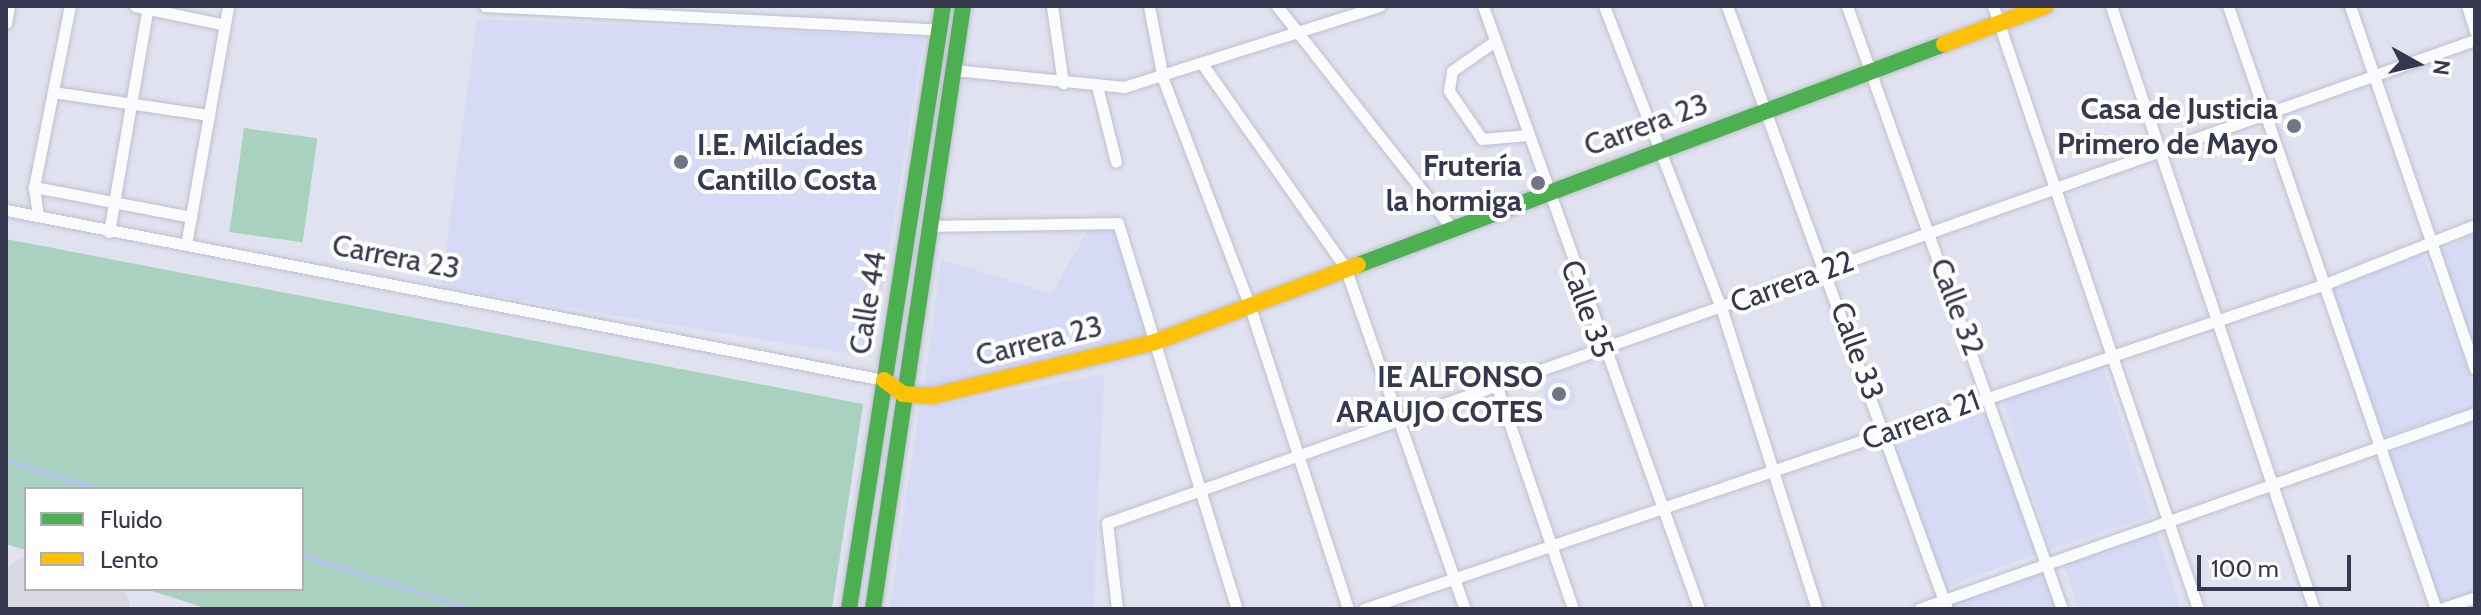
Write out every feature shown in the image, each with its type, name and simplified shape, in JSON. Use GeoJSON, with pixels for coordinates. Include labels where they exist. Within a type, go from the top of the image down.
{"type":"FeatureCollection","features":[{"type":"Feature","properties":{"kind":"street"},"geometry":{"type":"LineString","coordinates":[[6,23],[9,6]]}},
{"type":"Feature","properties":{"kind":"street"},"geometry":{"type":"LineString","coordinates":[[38,216],[34,187],[70,6]]}},
{"type":"Feature","properties":{"kind":"street"},"geometry":{"type":"LineString","coordinates":[[135,6],[225,25]]}},
{"type":"Feature","properties":{"kind":"street"},"geometry":{"type":"LineString","coordinates":[[186,245],[228,6]]}},
{"type":"Feature","properties":{"kind":"street"},"geometry":{"type":"LineString","coordinates":[[485,6],[940,30]]}},
{"type":"Feature","properties":{"kind":"street"},"geometry":{"type":"LineString","coordinates":[[767,20],[769,6]]}},
{"type":"Feature","properties":{"kind":"street","name":"Calle 44"},"geometry":{"type":"LineString","coordinates":[[849,609],[943,6]]}},
{"type":"Feature","properties":{"kind":"street","name":"Calle 44"},"geometry":{"type":"LineString","coordinates":[[873,609],[963,6]]}},
{"type":"Feature","properties":{"kind":"street"},"geometry":{"type":"LineString","coordinates":[[1052,6],[1063,83]]}},
{"type":"Feature","properties":{"kind":"street"},"geometry":{"type":"LineString","coordinates":[[1149,6],[1163,79],[1249,304],[1348,609]]}},
{"type":"Feature","properties":{"kind":"street"},"geometry":{"type":"LineString","coordinates":[[1277,6],[1451,227]]}},
{"type":"Feature","properties":{"kind":"street"},"geometry":{"type":"LineString","coordinates":[[954,70],[1097,86],[1163,79],[1354,10],[1379,6]]}},
{"type":"Feature","properties":{"kind":"street","name":"Calle 35"},"geometry":{"type":"LineString","coordinates":[[1483,6],[1602,350],[1699,609]]}},
{"type":"Feature","properties":{"kind":"street"},"geometry":{"type":"LineString","coordinates":[[1604,6],[1721,307],[1817,609]]}},
{"type":"Feature","properties":{"kind":"street","name":"Calle 33"},"geometry":{"type":"LineString","coordinates":[[1727,6],[1887,434],[1946,605]]}},
{"type":"Feature","properties":{"kind":"street","name":"Calle 32"},"geometry":{"type":"LineString","coordinates":[[1847,6],[1869,73],[1991,394],[2062,609]]}},
{"type":"Feature","properties":{"kind":"street"},"geometry":{"type":"LineString","coordinates":[[1993,6],[2198,609]]}},
{"type":"Feature","properties":{"kind":"street","name":"Carrera 23"},"geometry":{"type":"LineString","coordinates":[[6,210],[884,380],[903,394],[932,396],[1155,342],[1345,267],[2045,6]]}},
{"type":"Feature","properties":{"kind":"street"},"geometry":{"type":"LineString","coordinates":[[2111,6],[2314,609]]}},
{"type":"Feature","properties":{"kind":"street"},"geometry":{"type":"LineString","coordinates":[[2228,6],[2438,609],[2475,597]]}},
{"type":"Feature","properties":{"kind":"street"},"geometry":{"type":"LineString","coordinates":[[2350,6],[2475,369]]}},
{"type":"Feature","properties":{"kind":"street"},"geometry":{"type":"LineString","coordinates":[[2467,6],[2475,31]]}},
{"type":"Feature","properties":{"kind":"street"},"geometry":{"type":"LineString","coordinates":[[109,232],[148,7]]}},
{"type":"Feature","properties":{"kind":"street","name":"Carrera 22"},"geometry":{"type":"LineString","coordinates":[[1117,609],[1107,523],[2475,40]]}},
{"type":"Feature","properties":{"kind":"street"},"geometry":{"type":"LineString","coordinates":[[1495,41],[1452,71],[1449,91],[1482,139],[1528,135]]}},
{"type":"Feature","properties":{"kind":"street"},"geometry":{"type":"LineString","coordinates":[[1203,65],[1345,267],[1465,609]]}},
{"type":"Feature","properties":{"kind":"street"},"geometry":{"type":"LineString","coordinates":[[1097,86],[1116,162]]}},
{"type":"Feature","properties":{"kind":"street"},"geometry":{"type":"LineString","coordinates":[[53,92],[132,101],[209,115]]}},
{"type":"Feature","properties":{"kind":"street"},"geometry":{"type":"LineString","coordinates":[[34,187],[115,199],[191,217]]}},
{"type":"Feature","properties":{"kind":"street"},"geometry":{"type":"LineString","coordinates":[[930,226],[1118,223],[1237,609]]}},
{"type":"Feature","properties":{"kind":"street","name":"Carrera 21"},"geometry":{"type":"LineString","coordinates":[[1364,609],[1887,434],[1991,394],[2325,284],[2475,225]]}},
{"type":"Feature","properties":{"kind":"street"},"geometry":{"type":"LineString","coordinates":[[1497,387],[1573,609]]}},
{"type":"Feature","properties":{"kind":"street"},"geometry":{"type":"LineString","coordinates":[[1919,609],[1946,605],[2047,564],[2475,413]]}},
{"type":"Feature","properties":{"kind":"shaded area","name":"I.E. Milcíades Cantillo Costa"},"geometry":{"type":"Polygon","coordinates":[[[477,19],[924,37],[871,357],[441,287],[477,19]]]}},
{"type":"Feature","properties":{"kind":"shaded area"},"geometry":{"type":"Polygon","coordinates":[[[1091,225],[1117,225],[1150,336],[924,390],[941,259],[1051,294],[1091,225]]]}},
{"type":"Feature","properties":{"kind":"shaded area"},"geometry":{"type":"Polygon","coordinates":[[[2475,233],[2475,350],[2440,252],[2475,233]]]}},
{"type":"Feature","properties":{"kind":"shaded area"},"geometry":{"type":"Polygon","coordinates":[[[2422,252],[2475,388],[2475,407],[2380,438],[2332,290],[2422,252]]]}},
{"type":"Feature","properties":{"kind":"shaded area"},"geometry":{"type":"Polygon","coordinates":[[[2102,364],[2151,516],[2051,549],[2001,397],[2102,364]]]}},
{"type":"Feature","properties":{"kind":"shaded area"},"geometry":{"type":"Polygon","coordinates":[[[1104,374],[1093,609],[890,609],[919,409],[1104,374]]]}},
{"type":"Feature","properties":{"kind":"shaded area","name":"IE ALFONSO ARAUJO COTES"},"geometry":{"type":"Polygon","coordinates":[[[1559,378],[1570,383],[1575,394],[1570,405],[1559,410],[1548,405],[1543,394],[1548,383],[1559,378]]]}},
{"type":"Feature","properties":{"kind":"shaded area"},"geometry":{"type":"Polygon","coordinates":[[[1985,408],[2038,554],[1944,588],[1891,442],[1985,408]]]}},
{"type":"Feature","properties":{"kind":"shaded area"},"geometry":{"type":"Polygon","coordinates":[[[2475,420],[2475,592],[2445,601],[2436,598],[2387,455],[2475,420]]]}},
{"type":"Feature","properties":{"kind":"shaded area"},"geometry":{"type":"Polygon","coordinates":[[[2155,528],[2181,609],[2078,609],[2064,565],[2155,528]]]}},
{"type":"Feature","properties":{"kind":"shaded area"},"geometry":{"type":"Polygon","coordinates":[[[2046,570],[2058,609],[1946,609],[1945,605],[2046,570]]]}},
{"type":"Feature","properties":{"kind":"green space"},"geometry":{"type":"Polygon","coordinates":[[[244,128],[317,138],[303,242],[229,232],[244,128]]]}},
{"type":"Feature","properties":{"kind":"green space"},"geometry":{"type":"Polygon","coordinates":[[[6,239],[863,404],[832,609],[208,609],[152,591],[304,591],[304,487],[24,487],[24,549],[6,544],[6,239]]]}},
{"type":"Feature","properties":{"kind":"waterway"},"geometry":{"type":"LineString","coordinates":[[6,460],[90,487]]}},
{"type":"Feature","properties":{"kind":"waterway"},"geometry":{"type":"LineString","coordinates":[[304,556],[471,609]]}},
{"type":"Feature","properties":{"kind":"runway"},"geometry":{"type":"LineString","coordinates":[[41,591],[96,609]]}},
{"type":"Feature","properties":{"kind":"traffic: fast"},"geometry":{"type":"LineString","coordinates":[[849,609],[943,6]]}},
{"type":"Feature","properties":{"kind":"traffic: fast"},"geometry":{"type":"LineString","coordinates":[[873,609],[963,6]]}},
{"type":"Feature","properties":{"kind":"traffic: fast"},"geometry":{"type":"LineString","coordinates":[[1358,265],[1944,44]]}},
{"type":"Feature","properties":{"kind":"traffic: slow"},"geometry":{"type":"LineString","coordinates":[[1944,44],[2045,6]]}},
{"type":"Feature","properties":{"kind":"traffic: slow"},"geometry":{"type":"LineString","coordinates":[[884,380],[903,394],[932,396],[1155,342],[1358,265]]}},
{"type":"Feature","properties":{"kind":"place","name":"Casa de Justicia Primero de Mayo"},"geometry":{"type":"Point","coordinates":[2294,126]}},
{"type":"Feature","properties":{"kind":"place","name":"I.E. Milcíades Cantillo Costa"},"geometry":{"type":"Point","coordinates":[681,162]}},
{"type":"Feature","properties":{"kind":"place","name":"Frutería la hormiga"},"geometry":{"type":"Point","coordinates":[1538,183]}},
{"type":"Feature","properties":{"kind":"place","name":"IE ALFONSO ARAUJO COTES"},"geometry":{"type":"Point","coordinates":[1559,394]}}]}
